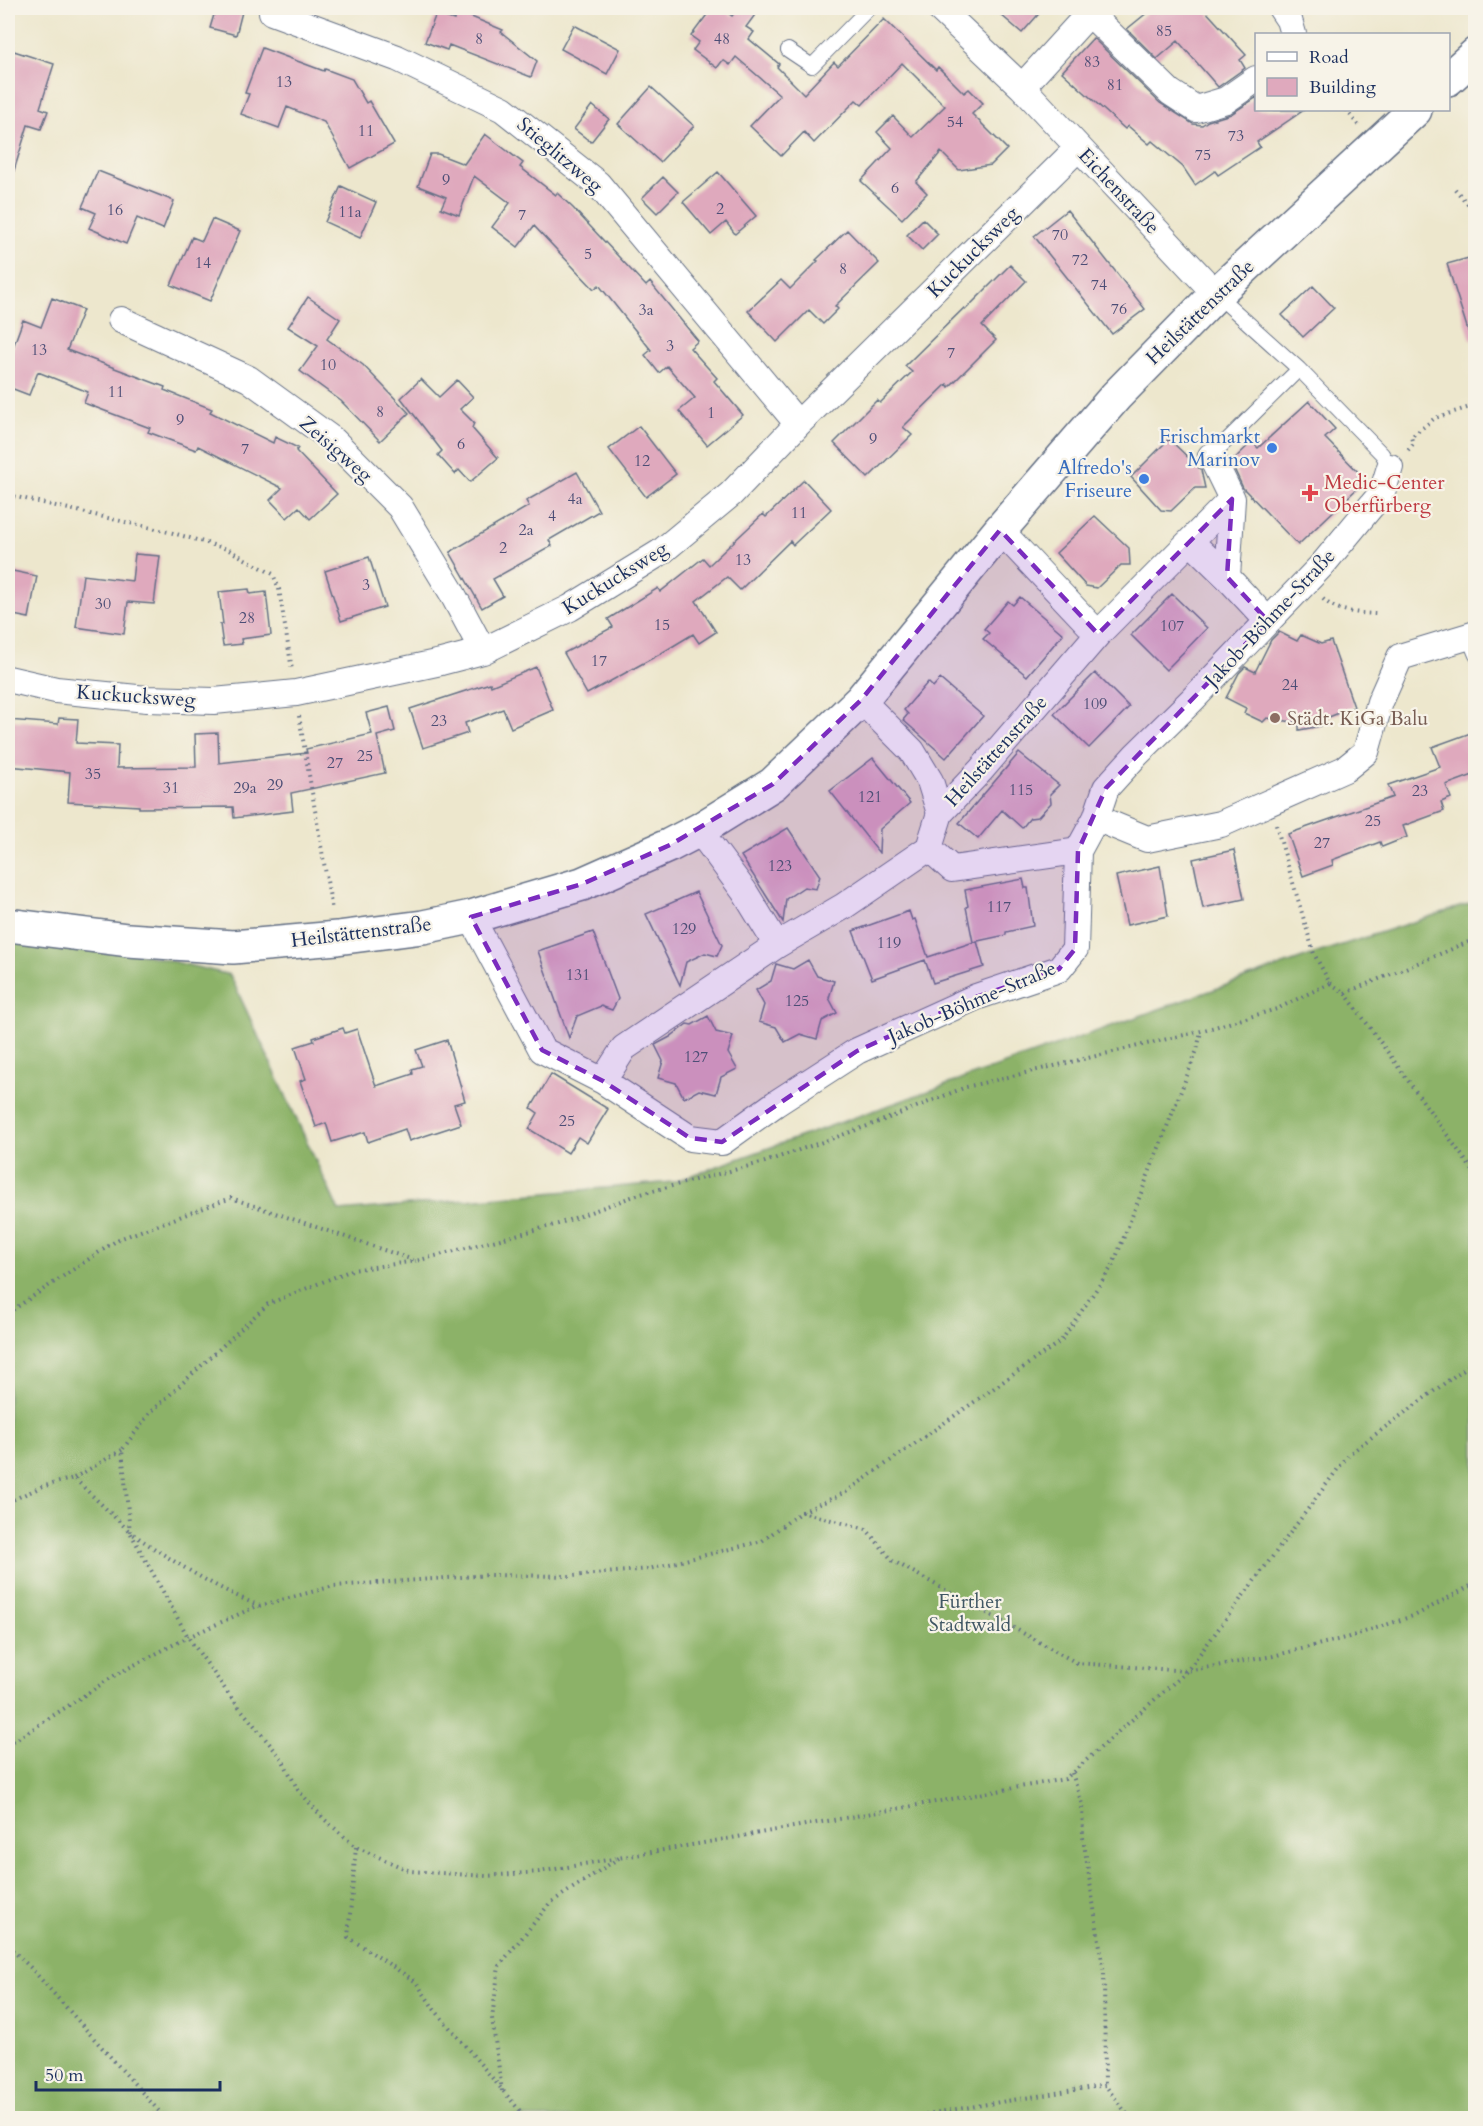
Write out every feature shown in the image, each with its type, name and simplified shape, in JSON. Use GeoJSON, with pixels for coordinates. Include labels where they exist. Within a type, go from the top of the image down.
{"type":"FeatureCollection","features":[{"type":"Feature","properties":{"kind":"street","name":"Eichenstraße"},"geometry":{"type":"LineString","coordinates":[[939,8],[1022,87],[1216,294]]}},
{"type":"Feature","properties":{"kind":"street"},"geometry":{"type":"LineString","coordinates":[[1281,8],[1289,20],[1293,33]]}},
{"type":"Feature","properties":{"kind":"street"},"geometry":{"type":"LineString","coordinates":[[1022,87],[1092,10],[1170,92],[1196,109],[1226,100],[1255,80]]}},
{"type":"Feature","properties":{"kind":"street","name":"Stieglitzweg"},"geometry":{"type":"LineString","coordinates":[[272,12],[397,58],[503,109],[598,184],[798,424]]}},
{"type":"Feature","properties":{"kind":"street"},"geometry":{"type":"LineString","coordinates":[[1450,78],[1476,54]]}},
{"type":"Feature","properties":{"kind":"street","name":"Heilstättenstraße"},"geometry":{"type":"LineString","coordinates":[[8,925],[128,940],[233,946],[337,938],[423,927],[471,917],[582,884],[699,830],[773,784],[861,700],[1000,530],[1116,396],[1216,294],[1414,111]]}},
{"type":"Feature","properties":{"kind":"street","name":"Kuckucksweg"},"geometry":{"type":"LineString","coordinates":[[8,680],[56,690],[147,699],[214,701],[296,693],[483,651],[570,608],[662,552],[731,494],[798,424],[1078,148]]}},
{"type":"Feature","properties":{"kind":"street","name":"Zeisigweg"},"geometry":{"type":"LineString","coordinates":[[121,320],[249,379],[333,440],[400,507],[451,591],[483,651]]}},
{"type":"Feature","properties":{"kind":"street"},"geometry":{"type":"LineString","coordinates":[[1211,456],[1232,499],[1227,577]]}},
{"type":"Feature","properties":{"kind":"street","name":"Jakob-Böhme-Straße"},"geometry":{"type":"LineString","coordinates":[[471,917],[542,1050],[603,1081],[690,1138],[722,1142],[856,1051],[976,997],[1059,969],[1075,949],[1078,851],[1096,818],[1106,788],[1323,564],[1382,493],[1390,467]]}},
{"type":"Feature","properties":{"kind":"street","name":"Heilstättenstraße"},"geometry":{"type":"LineString","coordinates":[[929,848],[940,813],[981,770],[1098,634],[1232,499]]}},
{"type":"Feature","properties":{"kind":"street"},"geometry":{"type":"LineString","coordinates":[[1000,530],[1098,634]]}},
{"type":"Feature","properties":{"kind":"street"},"geometry":{"type":"LineString","coordinates":[[1191,542],[1268,621]]}},
{"type":"Feature","properties":{"kind":"street"},"geometry":{"type":"LineString","coordinates":[[1096,818],[1147,839],[1221,824],[1345,769],[1366,752],[1380,702],[1400,657],[1473,641]]}},
{"type":"Feature","properties":{"kind":"street","name":"Heilstättenstraße"},"geometry":{"type":"LineString","coordinates":[[861,700],[912,751],[930,781],[940,813]]}},
{"type":"Feature","properties":{"kind":"street"},"geometry":{"type":"LineString","coordinates":[[699,830],[744,891],[777,945]]}},
{"type":"Feature","properties":{"kind":"street"},"geometry":{"type":"LineString","coordinates":[[603,1081],[624,1048],[777,945],[844,906],[929,848],[952,869],[1078,851]]}},
{"type":"Feature","properties":{"kind":"lane"},"geometry":{"type":"LineString","coordinates":[[788,50],[812,66],[869,8]]}},
{"type":"Feature","properties":{"kind":"lane"},"geometry":{"type":"LineString","coordinates":[[1216,294],[1299,369],[1382,454],[1390,467]]}},
{"type":"Feature","properties":{"kind":"lane"},"geometry":{"type":"LineString","coordinates":[[1211,456],[1299,369]]}},
{"type":"Feature","properties":{"kind":"path"},"geometry":{"type":"LineString","coordinates":[[1455,189],[1476,214]]}},
{"type":"Feature","properties":{"kind":"path"},"geometry":{"type":"LineString","coordinates":[[1390,467],[1413,444],[1411,436],[1435,418],[1476,405]]}},
{"type":"Feature","properties":{"kind":"path"},"geometry":{"type":"LineString","coordinates":[[8,495],[173,533],[227,549],[273,573],[279,589],[337,938]]}},
{"type":"Feature","properties":{"kind":"path"},"geometry":{"type":"LineString","coordinates":[[1470,512],[1476,508]]}},
{"type":"Feature","properties":{"kind":"path"},"geometry":{"type":"LineString","coordinates":[[1322,598],[1330,605],[1346,611],[1376,614]]}},
{"type":"Feature","properties":{"kind":"path"},"geometry":{"type":"LineString","coordinates":[[1270,804],[1314,954],[1330,983],[1345,993],[1476,1175]]}},
{"type":"Feature","properties":{"kind":"path"},"geometry":{"type":"LineString","coordinates":[[1345,993],[1476,939]]}},
{"type":"Feature","properties":{"kind":"path"},"geometry":{"type":"LineString","coordinates":[[8,1502],[41,1487],[74,1478],[122,1450],[150,1413],[268,1304],[352,1270],[417,1261],[558,1224],[637,1195],[765,1162],[879,1122],[966,1087],[1201,1031],[1277,1009],[1330,983]]}},
{"type":"Feature","properties":{"kind":"path"},"geometry":{"type":"LineString","coordinates":[[8,1745],[117,1674],[188,1637],[260,1606],[334,1586],[489,1575],[572,1576],[649,1569],[762,1540],[801,1512],[846,1492],[1061,1341],[1113,1265],[1197,1050],[1201,1031]]}},
{"type":"Feature","properties":{"kind":"path"},"geometry":{"type":"LineString","coordinates":[[8,1313],[119,1239],[231,1198],[417,1261]]}},
{"type":"Feature","properties":{"kind":"path"},"geometry":{"type":"LineString","coordinates":[[122,1450],[130,1532],[188,1637],[230,1696],[282,1759],[298,1790],[324,1819],[356,1847],[410,1871],[486,1875],[539,1872],[1065,1779],[1187,1671],[1349,1454],[1476,1360]]}},
{"type":"Feature","properties":{"kind":"path"},"geometry":{"type":"LineString","coordinates":[[74,1478],[130,1532],[181,1567],[260,1606]]}},
{"type":"Feature","properties":{"kind":"path"},"geometry":{"type":"LineString","coordinates":[[801,1512],[866,1529],[893,1561],[1077,1663],[1187,1671],[1273,1656],[1349,1637],[1416,1615],[1476,1583]]}},
{"type":"Feature","properties":{"kind":"path"},"geometry":{"type":"LineString","coordinates":[[1072,1773],[1082,1804],[1083,1837],[1104,1973],[1105,2085],[1130,2118]]}},
{"type":"Feature","properties":{"kind":"path"},"geometry":{"type":"LineString","coordinates":[[356,1847],[348,1937],[416,1982],[435,2009],[525,2118]]}},
{"type":"Feature","properties":{"kind":"path"},"geometry":{"type":"LineString","coordinates":[[502,2092],[492,2018],[499,1966],[550,1903],[621,1857]]}},
{"type":"Feature","properties":{"kind":"path"},"geometry":{"type":"LineString","coordinates":[[8,1946],[30,1967],[165,2118]]}},
{"type":"Feature","properties":{"kind":"path"},"geometry":{"type":"LineString","coordinates":[[902,2118],[1105,2085]]}},
{"type":"Feature","properties":{"kind":"highlighted area"},"geometry":{"type":"Polygon","coordinates":[[[1232,499],[1227,577],[1268,621],[1106,788],[1078,851],[1075,949],[1059,969],[976,997],[857,1051],[722,1142],[690,1138],[603,1081],[542,1050],[471,917],[582,884],[670,845],[773,784],[861,700],[1000,530],[1098,634],[1232,499]]]}},
{"type":"Feature","properties":{"kind":"green space","name":"Fürther Stadtwald"},"geometry":{"type":"Polygon","coordinates":[[[1475,902],[1475,2118],[8,2118],[8,922],[230,975],[339,1211],[673,1182],[1314,954],[1475,902]]]}},
{"type":"Feature","properties":{"kind":"building"},"geometry":{"type":"Polygon","coordinates":[[[216,8],[243,8],[236,35],[210,28],[216,8]]]}},
{"type":"Feature","properties":{"kind":"building"},"geometry":{"type":"Polygon","coordinates":[[[712,8],[721,8],[732,16],[738,8],[760,8],[746,27],[754,32],[749,39],[779,64],[777,67],[804,94],[834,62],[838,66],[884,19],[936,70],[938,67],[964,93],[969,89],[983,103],[972,114],[1007,149],[991,165],[959,170],[941,152],[916,182],[927,193],[902,219],[861,181],[892,148],[877,132],[893,116],[913,137],[945,106],[902,63],[862,105],[856,100],[814,143],[804,132],[781,156],[750,126],[780,95],[736,57],[730,65],[723,60],[717,68],[693,50],[699,42],[691,36],[712,8]]]}},
{"type":"Feature","properties":{"kind":"building"},"geometry":{"type":"Polygon","coordinates":[[[993,8],[1044,8],[1022,33],[993,8]]]}},
{"type":"Feature","properties":{"kind":"building"},"geometry":{"type":"Polygon","coordinates":[[[1153,8],[1203,8],[1246,55],[1240,60],[1245,68],[1218,87],[1178,41],[1157,59],[1127,29],[1153,8]]]}},
{"type":"Feature","properties":{"kind":"building"},"geometry":{"type":"Polygon","coordinates":[[[457,11],[503,30],[501,32],[537,61],[531,77],[449,45],[447,50],[425,42],[436,14],[454,20],[457,11]]]}},
{"type":"Feature","properties":{"kind":"building"},"geometry":{"type":"Polygon","coordinates":[[[574,25],[620,49],[607,74],[561,49],[574,25]]]}},
{"type":"Feature","properties":{"kind":"building"},"geometry":{"type":"Polygon","coordinates":[[[1093,38],[1160,103],[1193,124],[1202,125],[1231,114],[1255,98],[1255,111],[1303,111],[1257,142],[1260,147],[1218,175],[1215,171],[1195,185],[1183,167],[1152,141],[1149,144],[1128,126],[1125,129],[1062,72],[1093,38]]]}},
{"type":"Feature","properties":{"kind":"building"},"geometry":{"type":"Polygon","coordinates":[[[262,48],[352,79],[366,103],[369,101],[394,144],[350,168],[324,122],[287,107],[279,128],[241,114],[249,94],[245,93],[262,48]]]}},
{"type":"Feature","properties":{"kind":"building"},"geometry":{"type":"Polygon","coordinates":[[[14,51],[54,64],[40,108],[48,111],[41,129],[28,125],[12,177],[8,177],[8,72],[14,51]]]}},
{"type":"Feature","properties":{"kind":"building"},"geometry":{"type":"Polygon","coordinates":[[[651,87],[694,126],[660,162],[618,124],[651,87]]]}},
{"type":"Feature","properties":{"kind":"building"},"geometry":{"type":"Polygon","coordinates":[[[592,105],[609,119],[591,142],[574,129],[592,105]]]}},
{"type":"Feature","properties":{"kind":"building"},"geometry":{"type":"Polygon","coordinates":[[[485,134],[523,163],[520,167],[556,195],[557,193],[573,208],[646,286],[650,282],[698,341],[690,348],[717,378],[714,381],[743,415],[707,445],[679,411],[695,398],[667,366],[659,373],[645,355],[651,350],[599,285],[594,289],[534,226],[518,247],[492,227],[510,203],[474,176],[459,215],[441,208],[446,197],[418,186],[430,154],[438,154],[464,164],[485,134]]]}},
{"type":"Feature","properties":{"kind":"building"},"geometry":{"type":"Polygon","coordinates":[[[98,171],[174,201],[163,229],[137,218],[126,244],[89,228],[96,213],[82,207],[98,171]]]}},
{"type":"Feature","properties":{"kind":"building"},"geometry":{"type":"Polygon","coordinates":[[[718,172],[756,216],[735,234],[726,222],[711,235],[683,202],[718,172]]]}},
{"type":"Feature","properties":{"kind":"building"},"geometry":{"type":"Polygon","coordinates":[[[663,177],[678,192],[657,213],[642,198],[663,177]]]}},
{"type":"Feature","properties":{"kind":"building"},"geometry":{"type":"Polygon","coordinates":[[[341,186],[376,202],[360,238],[325,222],[341,186]]]}},
{"type":"Feature","properties":{"kind":"building"},"geometry":{"type":"Polygon","coordinates":[[[1067,210],[1145,309],[1112,334],[1034,236],[1067,210]]]}},
{"type":"Feature","properties":{"kind":"building"},"geometry":{"type":"Polygon","coordinates":[[[212,219],[240,231],[210,301],[171,285],[192,237],[202,241],[212,219]]]}},
{"type":"Feature","properties":{"kind":"building"},"geometry":{"type":"Polygon","coordinates":[[[923,219],[938,234],[922,250],[907,235],[923,219]]]}},
{"type":"Feature","properties":{"kind":"building"},"geometry":{"type":"Polygon","coordinates":[[[847,230],[879,263],[835,306],[838,309],[823,324],[809,310],[777,342],[748,311],[781,280],[790,289],[847,230]]]}},
{"type":"Feature","properties":{"kind":"building"},"geometry":{"type":"Polygon","coordinates":[[[1476,256],[1476,340],[1471,340],[1447,264],[1476,256]]]}},
{"type":"Feature","properties":{"kind":"building"},"geometry":{"type":"Polygon","coordinates":[[[1010,265],[1026,281],[982,326],[996,340],[949,387],[947,384],[903,427],[912,435],[868,478],[834,443],[877,400],[880,403],[912,372],[905,366],[1010,265]]]}},
{"type":"Feature","properties":{"kind":"building"},"geometry":{"type":"Polygon","coordinates":[[[1313,286],[1334,308],[1303,337],[1282,315],[1313,286]]]}},
{"type":"Feature","properties":{"kind":"building"},"geometry":{"type":"Polygon","coordinates":[[[308,297],[340,319],[327,339],[363,365],[409,413],[380,441],[341,401],[300,371],[318,346],[288,327],[308,297]]]}},
{"type":"Feature","properties":{"kind":"building"},"geometry":{"type":"Polygon","coordinates":[[[52,298],[83,310],[67,350],[165,387],[164,390],[212,409],[210,412],[273,443],[275,437],[298,448],[296,451],[337,494],[310,519],[299,507],[287,518],[270,500],[282,488],[198,446],[196,450],[148,432],[150,428],[84,403],[88,392],[38,372],[29,395],[8,387],[8,361],[23,320],[41,327],[52,298]]]}},
{"type":"Feature","properties":{"kind":"building"},"geometry":{"type":"Polygon","coordinates":[[[421,379],[439,397],[457,380],[473,397],[460,409],[474,423],[472,428],[498,458],[470,482],[459,470],[455,474],[438,455],[442,451],[401,398],[421,379]]]}},
{"type":"Feature","properties":{"kind":"building"},"geometry":{"type":"Polygon","coordinates":[[[1309,401],[1335,429],[1325,438],[1366,480],[1298,545],[1243,488],[1231,462],[1252,442],[1258,448],[1309,401]]]}},
{"type":"Feature","properties":{"kind":"building"},"geometry":{"type":"Polygon","coordinates":[[[639,426],[676,474],[646,497],[609,449],[639,426]]]}},
{"type":"Feature","properties":{"kind":"building"},"geometry":{"type":"Polygon","coordinates":[[[1169,439],[1201,470],[1205,488],[1195,488],[1171,511],[1161,510],[1131,477],[1169,439]]]}},
{"type":"Feature","properties":{"kind":"building"},"geometry":{"type":"Polygon","coordinates":[[[577,472],[599,511],[549,540],[552,546],[493,579],[503,596],[482,608],[450,552],[529,506],[526,501],[577,472]]]}},
{"type":"Feature","properties":{"kind":"building"},"geometry":{"type":"Polygon","coordinates":[[[804,480],[831,509],[793,545],[790,541],[740,590],[727,577],[696,601],[716,632],[699,643],[693,634],[587,694],[564,653],[613,627],[608,619],[658,588],[660,592],[703,558],[709,565],[763,514],[766,517],[804,480]]]}},
{"type":"Feature","properties":{"kind":"building"},"geometry":{"type":"Polygon","coordinates":[[[1095,516],[1129,548],[1130,565],[1121,565],[1097,588],[1086,586],[1056,553],[1095,516]]]}},
{"type":"Feature","properties":{"kind":"building"},"geometry":{"type":"Polygon","coordinates":[[[135,554],[160,556],[154,604],[128,602],[124,634],[76,627],[83,575],[132,581],[135,554]]]}},
{"type":"Feature","properties":{"kind":"building"},"geometry":{"type":"Polygon","coordinates":[[[369,557],[385,607],[341,621],[325,571],[369,557]]]}},
{"type":"Feature","properties":{"kind":"building"},"geometry":{"type":"Polygon","coordinates":[[[8,570],[37,576],[29,618],[8,614],[8,570]]]}},
{"type":"Feature","properties":{"kind":"building"},"geometry":{"type":"Polygon","coordinates":[[[249,589],[250,594],[266,592],[271,635],[241,639],[242,644],[223,646],[219,592],[249,589]]]}},
{"type":"Feature","properties":{"kind":"building"},"geometry":{"type":"Polygon","coordinates":[[[1172,594],[1207,628],[1166,670],[1131,635],[1172,594]]]}},
{"type":"Feature","properties":{"kind":"building"},"geometry":{"type":"Polygon","coordinates":[[[1020,597],[1063,634],[1027,676],[983,639],[989,633],[984,629],[1008,601],[1013,605],[1020,597]]]}},
{"type":"Feature","properties":{"kind":"building"},"geometry":{"type":"Polygon","coordinates":[[[1279,632],[1297,641],[1301,635],[1321,644],[1331,641],[1354,707],[1319,721],[1321,726],[1299,730],[1299,723],[1267,718],[1263,722],[1244,713],[1246,708],[1226,698],[1239,673],[1245,667],[1255,672],[1271,640],[1279,632]]]}},
{"type":"Feature","properties":{"kind":"building"},"geometry":{"type":"Polygon","coordinates":[[[536,667],[553,710],[511,728],[503,709],[465,723],[468,733],[423,748],[410,709],[490,683],[491,686],[536,667]]]}},
{"type":"Feature","properties":{"kind":"building"},"geometry":{"type":"Polygon","coordinates":[[[1095,673],[1129,707],[1089,748],[1054,714],[1095,673]]]}},
{"type":"Feature","properties":{"kind":"building"},"geometry":{"type":"Polygon","coordinates":[[[940,679],[983,716],[946,758],[903,720],[908,714],[904,710],[928,682],[933,687],[940,679]]]}},
{"type":"Feature","properties":{"kind":"building"},"geometry":{"type":"Polygon","coordinates":[[[389,707],[395,731],[377,736],[385,773],[291,793],[293,811],[234,818],[233,807],[139,808],[139,806],[68,802],[70,772],[8,766],[8,720],[58,724],[59,718],[78,719],[76,743],[118,745],[117,768],[196,767],[195,734],[218,733],[219,763],[307,753],[306,749],[372,734],[366,713],[389,707]]]}},
{"type":"Feature","properties":{"kind":"building"},"geometry":{"type":"Polygon","coordinates":[[[1476,731],[1476,774],[1446,785],[1451,798],[1441,802],[1444,811],[1403,826],[1407,837],[1382,847],[1380,842],[1332,860],[1333,865],[1303,876],[1288,834],[1393,797],[1388,785],[1440,767],[1432,747],[1476,731]]]}},
{"type":"Feature","properties":{"kind":"building"},"geometry":{"type":"Polygon","coordinates":[[[1019,753],[1059,785],[1050,794],[1051,803],[1038,817],[1030,818],[1022,828],[1002,810],[978,839],[959,823],[1019,753]]]}},
{"type":"Feature","properties":{"kind":"building"},"geometry":{"type":"Polygon","coordinates":[[[873,758],[910,803],[880,829],[879,853],[830,791],[873,758]]]}},
{"type":"Feature","properties":{"kind":"building"},"geometry":{"type":"Polygon","coordinates":[[[788,828],[820,876],[816,889],[804,887],[786,899],[783,922],[741,856],[788,828]]]}},
{"type":"Feature","properties":{"kind":"building"},"geometry":{"type":"Polygon","coordinates":[[[1234,850],[1244,899],[1203,908],[1193,859],[1234,850]]]}},
{"type":"Feature","properties":{"kind":"building"},"geometry":{"type":"Polygon","coordinates":[[[1160,866],[1168,916],[1127,925],[1116,876],[1160,866]]]}},
{"type":"Feature","properties":{"kind":"building"},"geometry":{"type":"Polygon","coordinates":[[[1023,879],[1025,888],[1028,888],[1033,926],[973,942],[965,890],[1023,879]]]}},
{"type":"Feature","properties":{"kind":"building"},"geometry":{"type":"Polygon","coordinates":[[[696,892],[722,945],[717,956],[705,953],[686,962],[680,985],[646,914],[696,892]]]}},
{"type":"Feature","properties":{"kind":"building"},"geometry":{"type":"Polygon","coordinates":[[[909,911],[912,920],[915,919],[928,957],[977,941],[984,967],[933,983],[925,960],[872,979],[853,931],[909,911]]]}},
{"type":"Feature","properties":{"kind":"building"},"geometry":{"type":"Polygon","coordinates":[[[593,932],[618,999],[612,1010],[601,1006],[577,1016],[569,1038],[538,951],[593,932]]]}},
{"type":"Feature","properties":{"kind":"building"},"geometry":{"type":"Polygon","coordinates":[[[808,960],[817,976],[834,981],[829,998],[837,1013],[822,1021],[817,1039],[800,1034],[785,1042],[776,1027],[759,1022],[764,1005],[756,990],[771,981],[776,964],[793,969],[808,960]]]}},
{"type":"Feature","properties":{"kind":"building"},"geometry":{"type":"Polygon","coordinates":[[[708,1016],[716,1032],[733,1036],[728,1053],[737,1069],[721,1077],[716,1094],[699,1090],[684,1098],[676,1083],[658,1078],[663,1061],[655,1045],[687,1024],[692,1025],[708,1016]]]}},
{"type":"Feature","properties":{"kind":"building"},"geometry":{"type":"Polygon","coordinates":[[[343,1028],[345,1033],[357,1029],[376,1086],[413,1074],[412,1069],[422,1066],[416,1050],[447,1040],[465,1101],[454,1104],[461,1124],[409,1141],[405,1129],[368,1142],[365,1132],[332,1142],[326,1123],[316,1127],[300,1081],[306,1079],[295,1047],[343,1028]]]}},
{"type":"Feature","properties":{"kind":"building"},"geometry":{"type":"Polygon","coordinates":[[[551,1074],[608,1109],[587,1143],[578,1137],[568,1153],[529,1129],[538,1113],[531,1108],[551,1074]]]}},
{"type":"Feature","properties":{"kind":"place","name":"Frischmarkt Marinov"},"geometry":{"type":"Point","coordinates":[1272,448]}},
{"type":"Feature","properties":{"kind":"place","name":"Alfredo's Friseure"},"geometry":{"type":"Point","coordinates":[1144,479]}},
{"type":"Feature","properties":{"kind":"place","name":"Medic-Center Oberfürberg"},"geometry":{"type":"Point","coordinates":[1310,493]}},
{"type":"Feature","properties":{"kind":"place","name":"Städt. KiGa Balu"},"geometry":{"type":"Point","coordinates":[1275,718]}}]}
